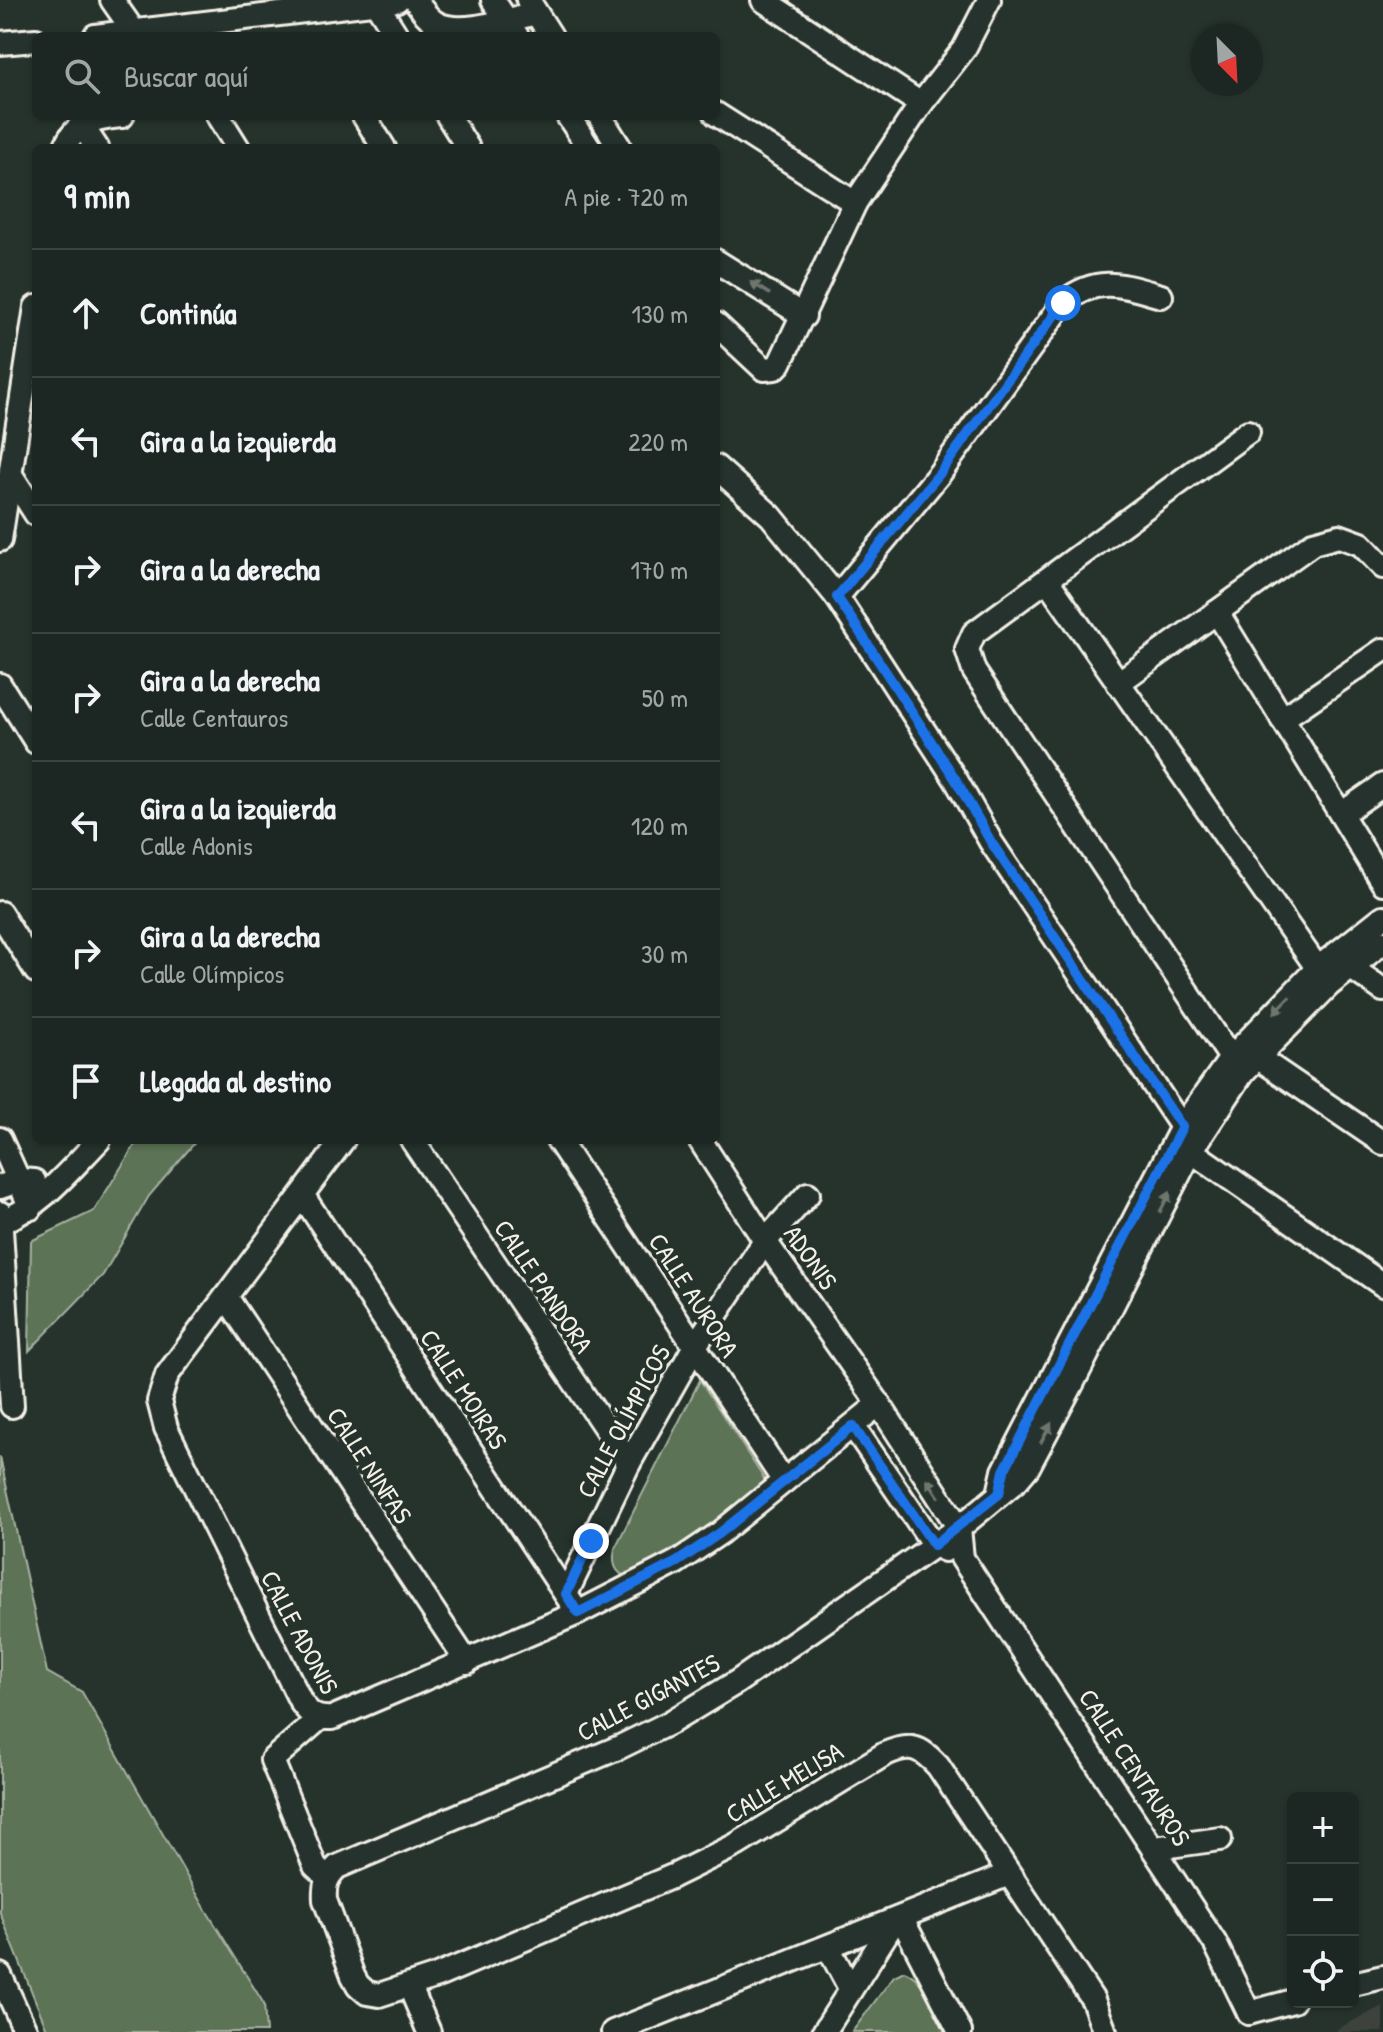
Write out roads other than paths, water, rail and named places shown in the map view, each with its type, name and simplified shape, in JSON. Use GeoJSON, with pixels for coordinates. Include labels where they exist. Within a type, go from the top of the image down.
{"type":"FeatureCollection","features":[{"type":"Feature","properties":{"kind":"street"},"geometry":{"type":"LineString","coordinates":[[112,0],[134,32]]}},
{"type":"Feature","properties":{"kind":"street"},"geometry":{"type":"LineString","coordinates":[[415,0],[428,17],[444,27],[512,28],[532,6],[548,32]]}},
{"type":"Feature","properties":{"kind":"street"},"geometry":{"type":"LineString","coordinates":[[493,0],[512,28]]}},
{"type":"Feature","properties":{"kind":"street"},"geometry":{"type":"LineString","coordinates":[[763,0],[921,104]]}},
{"type":"Feature","properties":{"kind":"street"},"geometry":{"type":"LineString","coordinates":[[720,328],[764,369],[775,368],[780,363],[855,203],[921,104],[964,49],[989,0]]}},
{"type":"Feature","properties":{"kind":"street"},"geometry":{"type":"LineString","coordinates":[[141,32],[299,5],[386,1],[396,32]]}},
{"type":"Feature","properties":{"kind":"street"},"geometry":{"type":"LineString","coordinates":[[0,43],[32,40]]}},
{"type":"Feature","properties":{"kind":"street"},"geometry":{"type":"LineString","coordinates":[[720,117],[855,203]]}},
{"type":"Feature","properties":{"kind":"street"},"geometry":{"type":"LineString","coordinates":[[67,144],[81,124],[102,120]]}},
{"type":"Feature","properties":{"kind":"street"},"geometry":{"type":"LineString","coordinates":[[220,120],[236,144]]}},
{"type":"Feature","properties":{"kind":"street"},"geometry":{"type":"LineString","coordinates":[[366,120],[382,144]]}},
{"type":"Feature","properties":{"kind":"street"},"geometry":{"type":"LineString","coordinates":[[450,120],[466,144]]}},
{"type":"Feature","properties":{"kind":"street"},"geometry":{"type":"LineString","coordinates":[[571,120],[586,144]]}},
{"type":"Feature","properties":{"kind":"street"},"geometry":{"type":"LineString","coordinates":[[602,120],[618,144]]}},
{"type":"Feature","properties":{"kind":"street"},"geometry":{"type":"LineString","coordinates":[[81,124],[94,144]]}},
{"type":"Feature","properties":{"kind":"street"},"geometry":{"type":"LineString","coordinates":[[720,264],[804,316]]}},
{"type":"Feature","properties":{"kind":"street"},"geometry":{"type":"LineString","coordinates":[[837,597],[940,473],[1063,303],[1082,291],[1107,283],[1161,296]]}},
{"type":"Feature","properties":{"kind":"street"},"geometry":{"type":"LineString","coordinates":[[0,540],[32,334]]}},
{"type":"Feature","properties":{"kind":"street"},"geometry":{"type":"LineString","coordinates":[[1248,432],[974,633],[967,649],[974,671],[1244,1062],[1383,1143]]}},
{"type":"Feature","properties":{"kind":"street"},"geometry":{"type":"LineString","coordinates":[[720,471],[771,516],[837,597],[956,780],[991,842],[1182,1127],[1191,1151],[1383,1285]]}},
{"type":"Feature","properties":{"kind":"street"},"geometry":{"type":"LineString","coordinates":[[11,475],[32,508]]}},
{"type":"Feature","properties":{"kind":"street"},"geometry":{"type":"LineString","coordinates":[[1118,683],[1313,543],[1339,536],[1379,555]]}},
{"type":"Feature","properties":{"kind":"street"},"geometry":{"type":"LineString","coordinates":[[1047,580],[1323,977]]}},
{"type":"Feature","properties":{"kind":"street"},"geometry":{"type":"LineString","coordinates":[[1217,612],[1383,883]]}},
{"type":"Feature","properties":{"kind":"street"},"geometry":{"type":"LineString","coordinates":[[1282,719],[1383,650]]}},
{"type":"Feature","properties":{"kind":"street"},"geometry":{"type":"LineString","coordinates":[[0,685],[32,736]]}},
{"type":"Feature","properties":{"kind":"street"},"geometry":{"type":"LineString","coordinates":[[1341,814],[1383,785]]}},
{"type":"Feature","properties":{"kind":"street"},"geometry":{"type":"LineString","coordinates":[[0,913],[32,965]]}},
{"type":"Feature","properties":{"kind":"street"},"geometry":{"type":"LineString","coordinates":[[999,1494],[1004,1471],[1182,1127],[1383,917]]}},
{"type":"Feature","properties":{"kind":"street"},"geometry":{"type":"LineString","coordinates":[[1323,977],[1350,967],[1383,942]]}},
{"type":"Feature","properties":{"kind":"street"},"geometry":{"type":"LineString","coordinates":[[1350,967],[1383,990]]}},
{"type":"Feature","properties":{"kind":"street","name":"CALLE GIGANTES"},"geometry":{"type":"LineString","coordinates":[[332,1872],[671,1722],[737,1682],[959,1528],[999,1494],[1028,1467],[1191,1151],[1244,1062]]}},
{"type":"Feature","properties":{"kind":"street"},"geometry":{"type":"LineString","coordinates":[[0,1139],[10,1184],[31,1208]]}},
{"type":"Feature","properties":{"kind":"street"},"geometry":{"type":"LineString","coordinates":[[12,1406],[1,1219],[31,1208],[95,1144]]}},
{"type":"Feature","properties":{"kind":"street","name":"CALLE ADONIS"},"geometry":{"type":"LineString","coordinates":[[340,1144],[167,1375],[159,1401],[166,1428],[294,1689],[309,1713],[319,1719],[332,1718],[467,1662],[572,1604],[677,1562],[720,1533],[879,1404]]}},
{"type":"Feature","properties":{"kind":"street","name":"CALLE PANDORA"},"geometry":{"type":"LineString","coordinates":[[415,1144],[629,1463]]}},
{"type":"Feature","properties":{"kind":"street","name":"CALLE AURORA"},"geometry":{"type":"LineString","coordinates":[[561,1144],[784,1481]]}},
{"type":"Feature","properties":{"kind":"street","name":"ADONIS"},"geometry":{"type":"LineString","coordinates":[[703,1144],[765,1241],[879,1404]]}},
{"type":"Feature","properties":{"kind":"street"},"geometry":{"type":"LineString","coordinates":[[10,1184],[59,1183]]}},
{"type":"Feature","properties":{"kind":"street","name":"CALLE OLÍMPICOS"},"geometry":{"type":"LineString","coordinates":[[572,1604],[629,1463],[695,1346],[765,1241],[808,1194]]}},
{"type":"Feature","properties":{"kind":"street","name":"CALLE MOIRAS"},"geometry":{"type":"LineString","coordinates":[[303,1196],[572,1604]]}},
{"type":"Feature","properties":{"kind":"street","name":"CALLE NINFAS"},"geometry":{"type":"LineString","coordinates":[[227,1298],[467,1662]]}},
{"type":"Feature","properties":{"kind":"street","name":"CALLE CENTAUROS"},"geometry":{"type":"LineString","coordinates":[[879,1404],[959,1528],[962,1558],[1215,1943],[1248,2023]]}},
{"type":"Feature","properties":{"kind":"street"},"geometry":{"type":"LineString","coordinates":[[853,1426],[934,1545],[962,1558]]}},
{"type":"Feature","properties":{"kind":"street"},"geometry":{"type":"LineString","coordinates":[[319,1719],[272,1760],[315,1866],[332,1872],[324,1887],[325,1900],[358,1985],[367,1993],[379,1995],[410,1987],[429,2032]]}},
{"type":"Feature","properties":{"kind":"street","name":"CALLE MELISA"},"geometry":{"type":"LineString","coordinates":[[410,1987],[673,1876],[736,1845],[885,1754],[910,1747],[922,1750],[938,1766],[1093,2000],[1105,2032]]}},
{"type":"Feature","properties":{"kind":"street"},"geometry":{"type":"LineString","coordinates":[[1155,1848],[1220,1839]]}},
{"type":"Feature","properties":{"kind":"street"},"geometry":{"type":"LineString","coordinates":[[613,2032],[1009,1874]]}},
{"type":"Feature","properties":{"kind":"street"},"geometry":{"type":"LineString","coordinates":[[824,2032],[850,1988],[897,1921]]}},
{"type":"Feature","properties":{"kind":"street"},"geometry":{"type":"LineString","coordinates":[[897,1921],[960,2032]]}},
{"type":"Feature","properties":{"kind":"street"},"geometry":{"type":"LineString","coordinates":[[828,1947],[850,1988]]}},
{"type":"Feature","properties":{"kind":"street"},"geometry":{"type":"LineString","coordinates":[[0,1975],[26,2032]]}},
{"type":"Feature","properties":{"kind":"street"},"geometry":{"type":"LineString","coordinates":[[1359,1983],[1383,1977]]}},
{"type":"Feature","properties":{"kind":"street"},"geometry":{"type":"LineString","coordinates":[[1248,2023],[1287,2004]]}}]}
